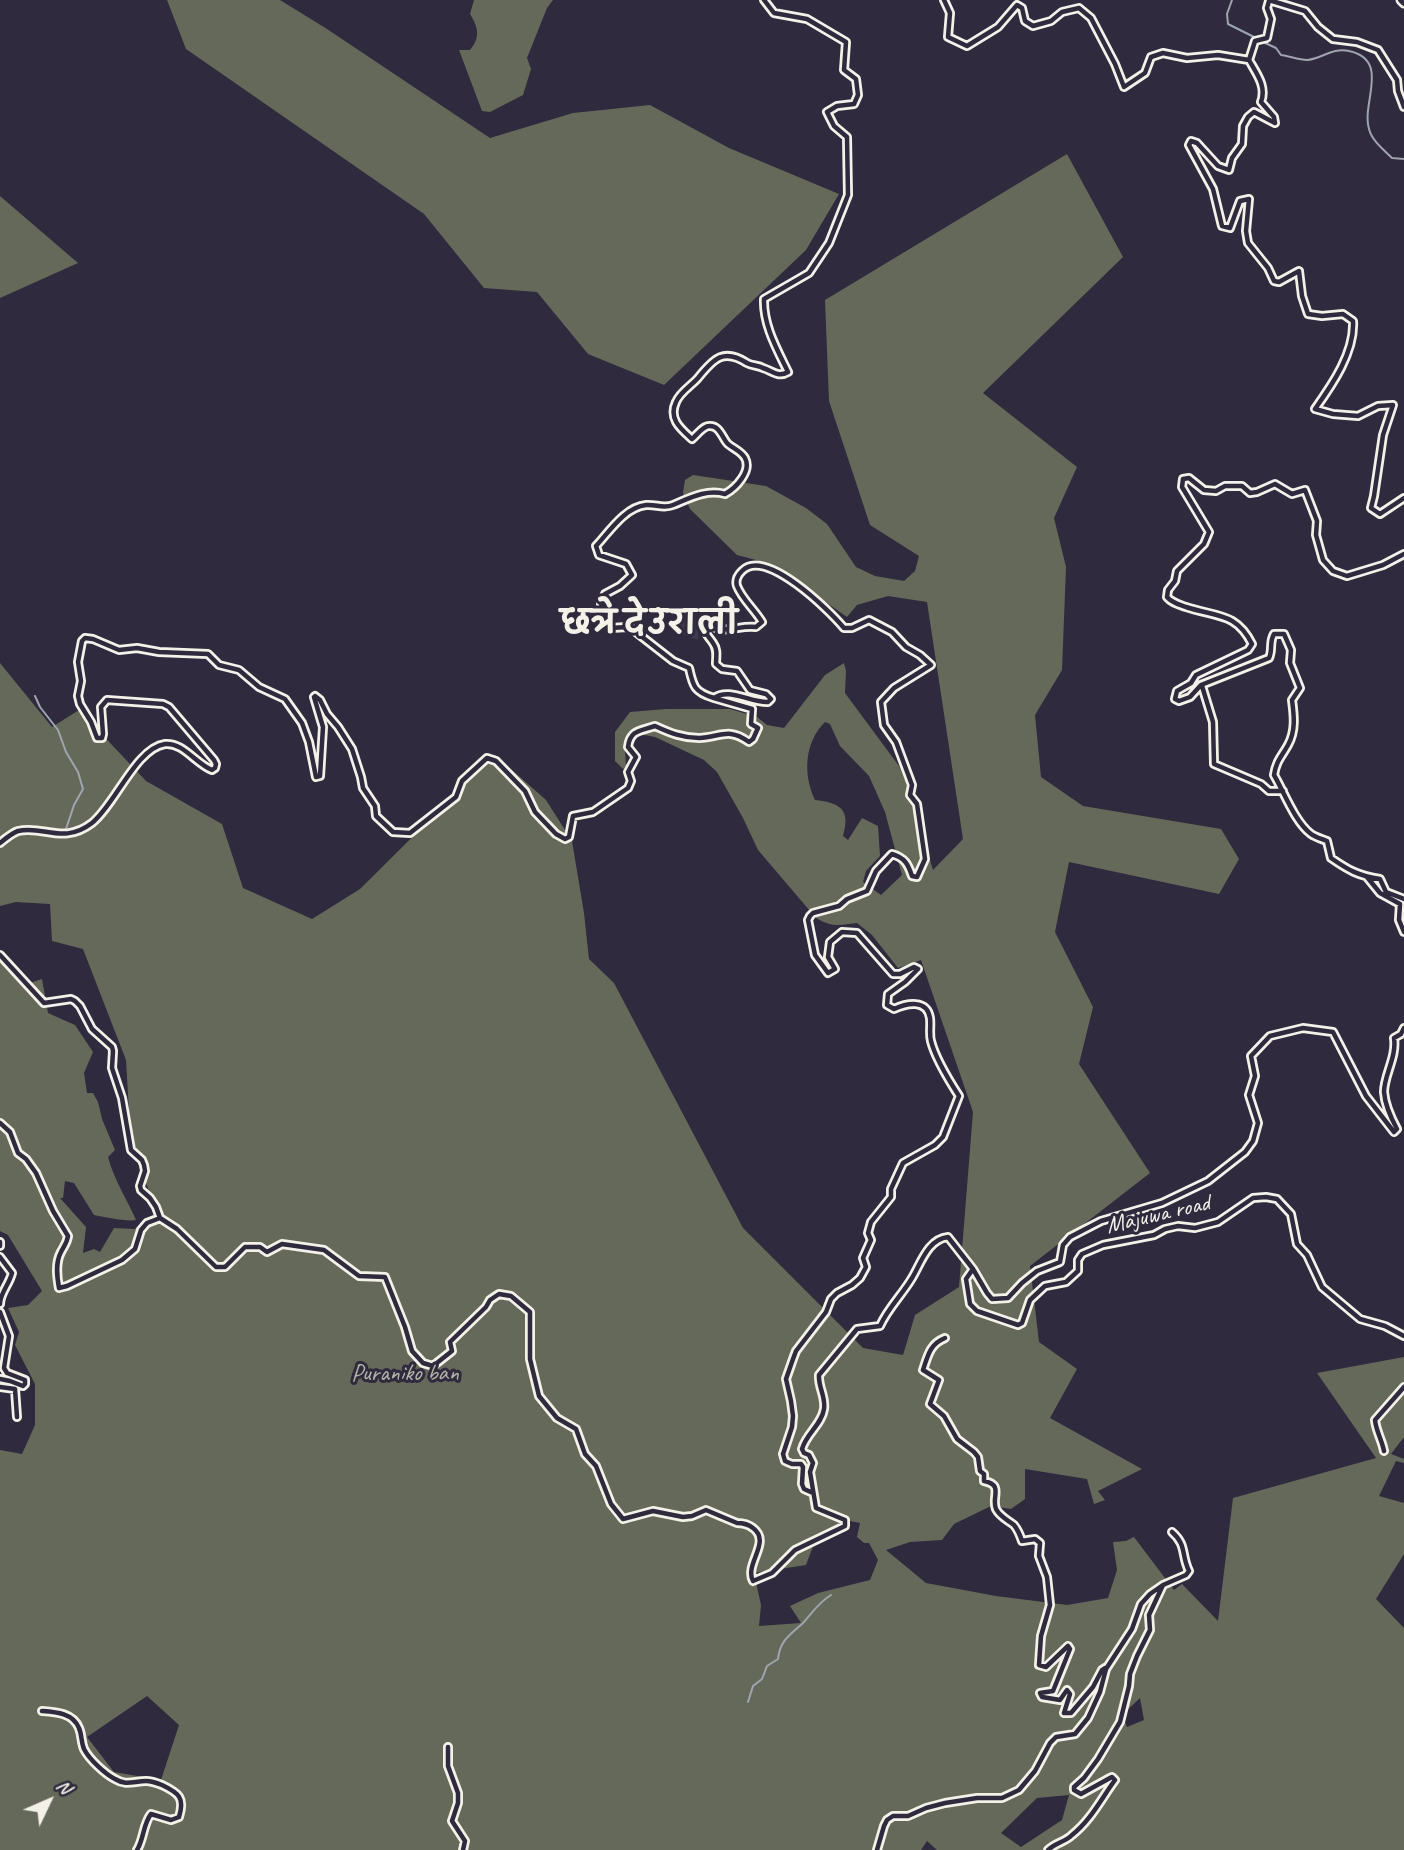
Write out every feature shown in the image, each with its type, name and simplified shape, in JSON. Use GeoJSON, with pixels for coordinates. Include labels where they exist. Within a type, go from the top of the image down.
{"type":"FeatureCollection","features":[{"type":"Feature","properties":{"kind":"street"},"geometry":{"type":"LineString","coordinates":[[0,843],[17,831],[60,835],[86,827],[101,815],[145,755],[161,745],[175,746],[204,767],[212,770],[215,768],[214,760],[169,707],[163,704],[107,700],[101,707],[102,738],[97,738],[78,696],[81,681],[78,662],[85,638],[119,650],[137,648],[159,652],[208,654],[219,665],[239,670],[259,687],[285,699],[302,723],[316,777],[320,776],[323,752],[323,727],[314,697],[318,697],[352,749],[363,788],[374,806],[376,816],[394,832],[410,833],[456,797],[462,781],[487,758],[496,761],[525,791],[535,812],[556,834],[565,839],[569,837],[573,816],[593,812],[628,788],[631,781],[628,772],[636,757],[628,747],[629,737],[634,733],[655,726],[678,736],[702,738],[720,734],[740,735],[749,742],[753,739],[758,728],[751,724],[752,709],[705,695],[692,685],[689,667],[673,661],[627,627],[611,628],[601,604],[605,594],[632,575],[626,564],[599,555],[596,546],[622,516],[644,505],[664,508],[707,493],[716,491],[725,494],[746,472],[747,462],[744,456],[727,443],[717,428],[711,425],[705,427],[692,439],[684,432],[673,417],[675,403],[706,367],[720,356],[733,355],[749,365],[772,373],[784,375],[788,372],[773,341],[763,308],[764,299],[809,273],[829,243],[848,195],[847,137],[834,126],[827,112],[837,106],[853,104],[858,96],[856,79],[844,70],[846,42],[807,19],[774,13],[764,0]]}},
{"type":"Feature","properties":{"kind":"street"},"geometry":{"type":"LineString","coordinates":[[944,0],[950,13],[948,37],[967,46],[998,27],[1017,5],[1022,8],[1025,21],[1033,26],[1051,21],[1062,12],[1079,8],[1091,18],[1124,87],[1145,73],[1151,57],[1163,53],[1187,58],[1218,55],[1250,60]]}},
{"type":"Feature","properties":{"kind":"street"},"geometry":{"type":"LineString","coordinates":[[1404,107],[1397,80],[1378,50],[1357,42],[1334,39],[1318,27],[1305,11],[1269,0],[1267,8],[1271,19],[1267,38],[1255,41],[1250,60],[1263,85],[1261,102],[1274,117],[1275,123],[1254,112],[1248,117],[1243,126],[1242,144],[1232,158],[1229,170],[1218,166],[1197,143],[1191,141],[1189,145],[1213,189],[1222,226],[1230,229],[1240,201],[1249,199],[1246,231],[1248,243],[1268,268],[1274,281],[1279,282],[1299,271],[1302,296],[1308,314],[1342,314],[1353,321],[1354,332],[1338,375],[1315,409],[1358,416],[1378,406],[1393,405],[1383,435],[1371,508],[1380,514],[1404,498]]}},
{"type":"Feature","properties":{"kind":"street"},"geometry":{"type":"LineString","coordinates":[[1404,554],[1383,565],[1347,576],[1333,571],[1323,560],[1316,535],[1317,521],[1305,490],[1292,494],[1275,485],[1250,493],[1242,486],[1225,486],[1216,491],[1204,489],[1189,478],[1183,479],[1182,487],[1209,532],[1204,544],[1177,571],[1167,597],[1172,602],[1191,609],[1233,619],[1246,632],[1252,644],[1248,650],[1196,675],[1191,683],[1177,691],[1175,699],[1179,701],[1190,697],[1202,685],[1269,658],[1270,639],[1274,634],[1284,634],[1291,650],[1290,663],[1300,688],[1292,700],[1295,725],[1290,742],[1275,764],[1274,775],[1294,813],[1311,834],[1327,841],[1331,858],[1352,873],[1380,879],[1386,892],[1404,899]]}},
{"type":"Feature","properties":{"kind":"street"},"geometry":{"type":"LineString","coordinates":[[714,698],[727,694],[761,702],[771,699],[766,694],[750,690],[737,671],[718,667],[715,646],[704,632],[707,626],[725,631],[745,626],[756,627],[762,622],[737,585],[740,573],[747,567],[757,565],[780,573],[829,610],[844,628],[852,628],[869,620],[892,632],[906,647],[931,665],[894,688],[881,702],[884,725],[896,742],[912,785],[910,795],[918,804],[925,859],[917,877],[912,876],[907,862],[892,854],[876,871],[867,891],[847,899],[839,906],[813,913],[808,920],[816,955],[828,973],[835,969],[828,957],[830,942],[842,932],[857,933],[893,974],[900,974],[914,967],[918,969],[888,995],[887,1005],[894,1009],[913,1003],[923,1006],[930,1015],[931,1040],[959,1096],[943,1137],[935,1146],[903,1163],[891,1189],[891,1197],[871,1222],[868,1233],[871,1240],[863,1258],[866,1267],[860,1278],[831,1299],[826,1312],[796,1351],[790,1367],[786,1379],[793,1416],[783,1454],[785,1461],[801,1464],[804,1489],[813,1493]]}},
{"type":"Feature","properties":{"kind":"street"},"geometry":{"type":"LineString","coordinates":[[1202,685],[1213,722],[1214,764],[1261,784],[1269,791],[1284,791]]}},
{"type":"Feature","properties":{"kind":"street"},"geometry":{"type":"LineString","coordinates":[[1367,877],[1380,893],[1400,904],[1399,920],[1404,932]]}},
{"type":"Feature","properties":{"kind":"street"},"geometry":{"type":"LineString","coordinates":[[0,955],[44,1003],[71,999],[75,1001],[92,1029],[112,1047],[112,1069],[122,1098],[131,1150],[144,1165],[141,1190],[150,1198],[160,1218],[177,1229],[216,1267],[225,1267],[245,1247],[260,1247],[267,1252],[282,1244],[324,1250],[359,1276],[385,1277],[412,1351],[423,1363],[433,1366],[452,1351],[450,1342],[490,1300],[499,1294],[511,1296],[530,1312],[530,1359],[538,1396],[557,1418],[576,1430],[585,1454],[596,1466],[611,1504],[623,1519],[653,1511],[683,1517],[706,1510],[737,1523],[743,1522],[760,1536],[760,1545],[751,1566],[753,1581],[772,1573],[794,1550],[845,1526],[845,1520],[816,1508],[810,1472],[813,1463],[802,1449],[825,1407],[818,1382],[819,1375],[857,1329],[880,1326],[886,1312],[912,1279],[921,1258],[940,1238],[948,1237],[992,1299],[1008,1297],[1037,1271],[1060,1262],[1063,1245],[1070,1237],[1101,1221],[1162,1203],[1208,1181],[1245,1153],[1252,1141],[1258,1122],[1249,1095],[1255,1076],[1251,1056],[1270,1035],[1303,1028],[1333,1032],[1366,1096],[1394,1132],[1398,1129],[1391,1117],[1384,1091],[1396,1047],[1394,1038],[1401,1034],[1404,1028]]}},
{"type":"Feature","properties":{"kind":"street"},"geometry":{"type":"LineString","coordinates":[[0,1123],[10,1132],[18,1153],[36,1173],[68,1236],[56,1272],[59,1288],[121,1260],[135,1249],[141,1230],[147,1223],[160,1218]]}},
{"type":"Feature","properties":{"kind":"street","name":"Majuwa road"},"geometry":{"type":"LineString","coordinates":[[973,1269],[966,1279],[970,1304],[976,1311],[1018,1325],[1022,1322],[1030,1300],[1045,1286],[1066,1282],[1078,1271],[1078,1260],[1082,1254],[1103,1245],[1154,1235],[1178,1226],[1195,1228],[1218,1223],[1253,1198],[1266,1197],[1277,1199],[1291,1214],[1297,1244],[1307,1255],[1322,1287],[1360,1319],[1385,1326],[1404,1336]]}},
{"type":"Feature","properties":{"kind":"street"},"geometry":{"type":"LineString","coordinates":[[0,1257],[12,1273],[0,1304]]}},
{"type":"Feature","properties":{"kind":"street"},"geometry":{"type":"LineString","coordinates":[[0,1312],[9,1336],[4,1368],[7,1373],[25,1380],[25,1384],[23,1386],[0,1379]]}},
{"type":"Feature","properties":{"kind":"street"},"geometry":{"type":"LineString","coordinates":[[945,1338],[930,1349],[923,1370],[939,1380],[930,1404],[944,1416],[957,1439],[978,1457],[984,1481],[989,1482],[995,1489],[994,1502],[999,1514],[1014,1525],[1023,1541],[1035,1539],[1040,1543],[1039,1556],[1047,1577],[1050,1605],[1041,1636],[1039,1665],[1046,1667],[1068,1646],[1070,1649],[1053,1691],[1040,1693],[1042,1697],[1060,1700],[1067,1690],[1070,1694],[1064,1713],[1071,1713],[1093,1687],[1101,1670],[1107,1669]]}},
{"type":"Feature","properties":{"kind":"street"},"geometry":{"type":"LineString","coordinates":[[0,1387],[15,1389],[17,1418]]}},
{"type":"Feature","properties":{"kind":"street"},"geometry":{"type":"LineString","coordinates":[[1384,1451],[1375,1420],[1404,1387]]}},
{"type":"Feature","properties":{"kind":"street"},"geometry":{"type":"LineString","coordinates":[[877,1850],[884,1826],[893,1816],[908,1816],[945,1802],[1002,1798],[1019,1790],[1035,1771],[1056,1737],[1075,1734],[1088,1718],[1107,1669],[1132,1629],[1141,1604],[1163,1585],[1189,1572],[1182,1542],[1172,1532]]}},
{"type":"Feature","properties":{"kind":"street"},"geometry":{"type":"LineString","coordinates":[[1048,1850],[1052,1845],[1070,1838],[1098,1807],[1115,1780],[1112,1777],[1081,1794],[1074,1790],[1098,1759],[1120,1722],[1130,1674],[1150,1630],[1149,1615],[1163,1585]]}},
{"type":"Feature","properties":{"kind":"street"},"geometry":{"type":"LineString","coordinates":[[42,1711],[63,1713],[75,1721],[88,1756],[118,1782],[133,1784],[144,1780],[152,1781],[178,1793],[182,1809],[179,1817],[171,1820],[151,1814],[137,1850]]}},
{"type":"Feature","properties":{"kind":"street"},"geometry":{"type":"LineString","coordinates":[[448,1747],[448,1766],[458,1803],[452,1821],[465,1841],[463,1850]]}},
{"type":"Feature","properties":{"kind":"shaded area"},"geometry":{"type":"Polygon","coordinates":[[[681,617],[700,619],[698,640],[684,635],[672,625],[681,617]]]}},
{"type":"Feature","properties":{"kind":"green space"},"geometry":{"type":"Polygon","coordinates":[[[167,0],[280,0],[490,138],[573,113],[650,105],[729,148],[839,194],[806,250],[664,385],[588,354],[537,292],[484,288],[424,214],[186,49],[167,0]]]}},
{"type":"Feature","properties":{"kind":"green space"},"geometry":{"type":"Polygon","coordinates":[[[474,0],[553,0],[547,8],[527,58],[531,69],[523,95],[490,112],[482,111],[459,50],[470,50],[476,41],[476,28],[470,14],[474,0]]]}},
{"type":"Feature","properties":{"kind":"green space","name":"Puraniko ban"},"geometry":{"type":"Polygon","coordinates":[[[1067,154],[1123,257],[983,393],[1077,467],[1054,518],[1066,567],[1062,670],[1035,715],[1041,777],[1083,806],[1221,829],[1239,859],[1219,894],[1069,862],[1055,932],[1093,1007],[1079,1064],[1150,1173],[1030,1266],[1039,1342],[1077,1369],[1050,1418],[1142,1469],[1098,1491],[1105,1500],[1094,1504],[1087,1479],[1025,1469],[1025,1499],[1011,1509],[991,1506],[954,1524],[942,1540],[910,1542],[886,1550],[926,1583],[1067,1605],[1108,1598],[1117,1570],[1113,1542],[1134,1537],[1174,1590],[1182,1584],[1218,1621],[1233,1498],[1376,1458],[1317,1373],[1404,1357],[1404,1437],[1391,1454],[1404,1459],[1404,1463],[1396,1461],[1379,1496],[1404,1503],[1404,1554],[1376,1599],[1404,1628],[1404,1850],[937,1850],[927,1841],[921,1850],[0,1850],[0,1450],[22,1454],[35,1425],[35,1384],[15,1345],[19,1332],[8,1308],[28,1305],[42,1291],[8,1235],[0,1231],[0,955],[27,984],[42,979],[48,1013],[75,1025],[93,1052],[84,1073],[87,1093],[93,1093],[98,1102],[115,1150],[108,1157],[136,1220],[94,1215],[74,1183],[65,1181],[63,1198],[60,1198],[86,1227],[83,1253],[94,1249],[100,1252],[114,1228],[134,1229],[160,1218],[131,1146],[126,1060],[83,949],[52,941],[50,904],[16,902],[0,906],[0,663],[52,727],[79,710],[146,781],[222,824],[243,888],[312,919],[360,889],[495,755],[546,800],[572,841],[589,959],[614,983],[743,1228],[863,1348],[903,1355],[915,1315],[959,1287],[973,1112],[921,960],[898,968],[872,935],[857,923],[832,925],[816,918],[758,850],[717,772],[704,760],[655,737],[628,732],[626,766],[623,769],[615,761],[615,732],[630,712],[730,709],[757,717],[767,725],[784,728],[825,675],[844,663],[845,693],[899,766],[933,870],[963,839],[927,602],[888,596],[857,605],[847,617],[771,564],[737,555],[690,509],[683,493],[685,480],[693,475],[766,486],[806,508],[827,524],[856,567],[875,576],[904,581],[915,571],[919,556],[870,525],[829,401],[825,300],[1067,154]],[[825,722],[809,749],[807,770],[811,790],[815,800],[831,803],[841,809],[846,819],[843,836],[848,840],[862,818],[878,826],[880,856],[866,871],[863,882],[881,895],[902,875],[885,812],[869,776],[840,746],[830,724],[825,722]],[[845,1520],[815,1541],[806,1565],[754,1573],[761,1605],[759,1626],[801,1623],[790,1606],[818,1593],[870,1580],[878,1560],[869,1543],[864,1543],[857,1537],[860,1523],[845,1520]],[[147,1696],[87,1737],[114,1772],[161,1780],[179,1725],[147,1696]],[[1140,1698],[1122,1715],[1127,1727],[1144,1720],[1140,1698]],[[1069,1795],[1037,1798],[1001,1833],[1021,1847],[1062,1820],[1069,1795]]]}},
{"type":"Feature","properties":{"kind":"green space"},"geometry":{"type":"Polygon","coordinates":[[[0,196],[78,263],[0,298],[0,196]]]}},
{"type":"Feature","properties":{"kind":"waterway"},"geometry":{"type":"LineString","coordinates":[[1232,0],[1227,14],[1228,24],[1258,39]]}},
{"type":"Feature","properties":{"kind":"waterway"},"geometry":{"type":"LineString","coordinates":[[1263,42],[1276,48],[1281,55],[1304,60],[1343,50],[1362,56],[1369,63],[1372,73],[1368,107],[1369,129],[1379,145],[1392,158],[1404,159]]}},
{"type":"Feature","properties":{"kind":"waterway"},"geometry":{"type":"LineString","coordinates":[[35,696],[58,730],[83,789],[74,805],[65,832]]}},
{"type":"Feature","properties":{"kind":"waterway"},"geometry":{"type":"LineString","coordinates":[[748,1702],[753,1686],[762,1679],[767,1666],[778,1659],[786,1638],[831,1595]]}},
{"type":"Feature","properties":{"kind":"district","name":"छत्रे देउराली"},"geometry":{"type":"Point","coordinates":[649,625]}}]}
